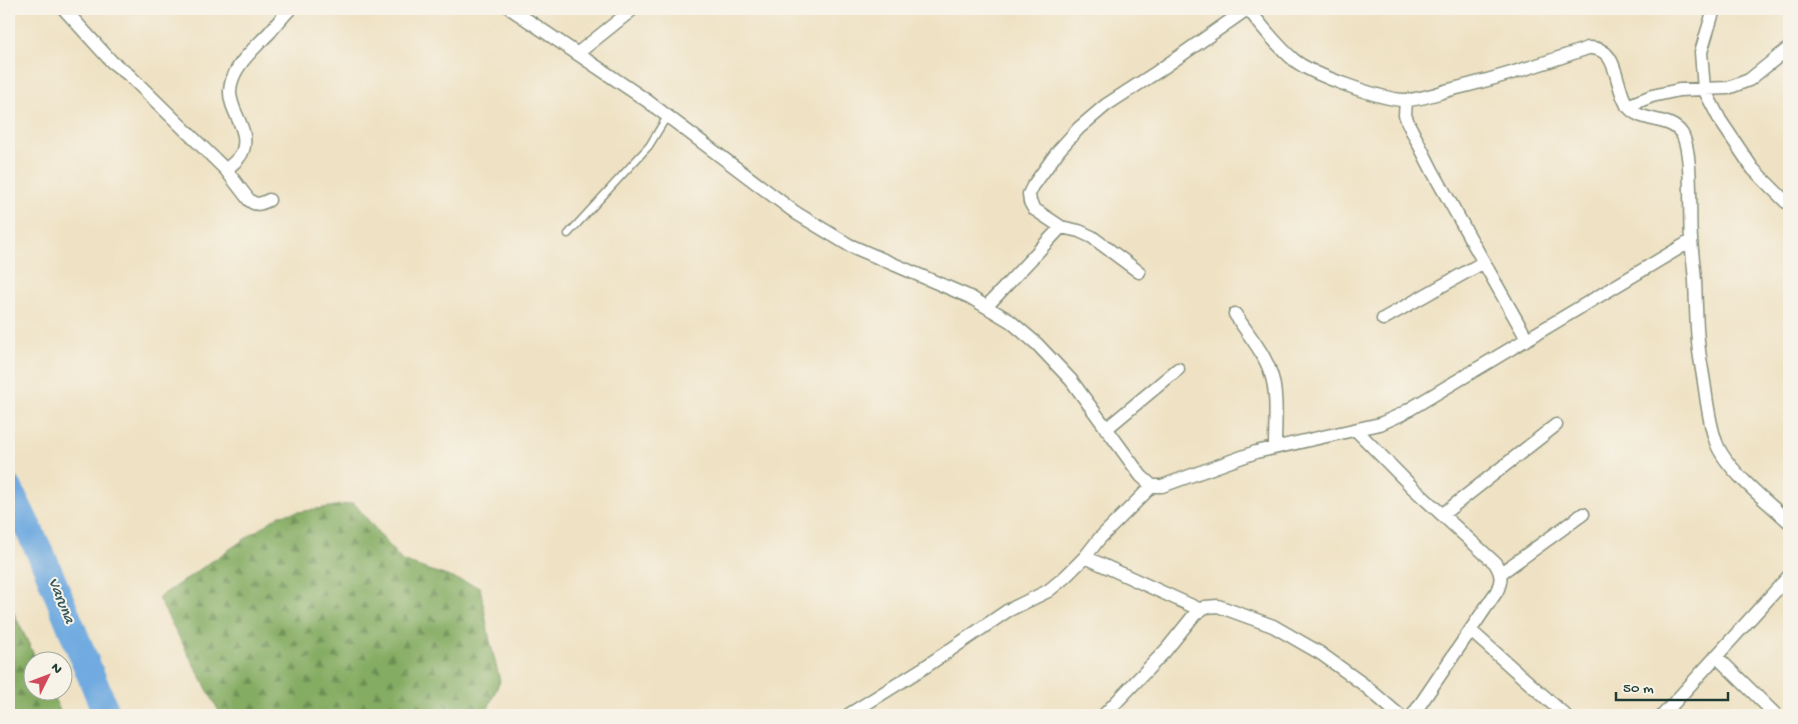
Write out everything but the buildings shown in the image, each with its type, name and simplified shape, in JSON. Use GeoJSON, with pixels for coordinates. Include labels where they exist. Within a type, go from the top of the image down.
{"type":"FeatureCollection","features":[{"type":"Feature","properties":{"kind":"street"},"geometry":{"type":"LineString","coordinates":[[64,9],[112,62],[129,76],[226,170],[254,203],[260,204],[269,200]]}},
{"type":"Feature","properties":{"kind":"street"},"geometry":{"type":"LineString","coordinates":[[226,170],[239,157],[245,142],[242,128],[232,108],[230,92],[233,77],[243,61],[290,9]]}},
{"type":"Feature","properties":{"kind":"street"},"geometry":{"type":"LineString","coordinates":[[511,9],[668,115],[796,213],[849,245],[970,297],[1010,321],[1037,344],[1071,380],[1106,429],[1142,476],[1152,486],[1162,486],[1256,452],[1380,424],[1400,415],[1691,241]]}},
{"type":"Feature","properties":{"kind":"street"},"geometry":{"type":"LineString","coordinates":[[578,54],[633,9]]}},
{"type":"Feature","properties":{"kind":"street"},"geometry":{"type":"LineString","coordinates":[[1139,272],[1092,237],[1079,231],[1061,227],[1034,210],[1029,194],[1059,150],[1078,128],[1106,105],[1248,9],[1276,44],[1296,61],[1319,73],[1391,99],[1406,100],[1477,84],[1588,48],[1595,48],[1605,52],[1610,58],[1621,94],[1627,106],[1639,116],[1665,122],[1681,133],[1688,149],[1691,241],[1698,341],[1709,413],[1716,443],[1725,459],[1735,471],[1789,522]]}},
{"type":"Feature","properties":{"kind":"street"},"geometry":{"type":"LineString","coordinates":[[1714,9],[1701,52],[1704,89],[1720,120],[1753,169],[1786,202]]}},
{"type":"Feature","properties":{"kind":"street"},"geometry":{"type":"LineString","coordinates":[[1627,106],[1652,96],[1679,90],[1728,88],[1749,80],[1789,48]]}},
{"type":"Feature","properties":{"kind":"street"},"geometry":{"type":"LineString","coordinates":[[1406,100],[1405,115],[1409,125],[1433,172],[1527,339]]}},
{"type":"Feature","properties":{"kind":"street"},"geometry":{"type":"LineString","coordinates":[[987,306],[1061,227]]}},
{"type":"Feature","properties":{"kind":"street"},"geometry":{"type":"LineString","coordinates":[[1383,319],[1484,262]]}},
{"type":"Feature","properties":{"kind":"street"},"geometry":{"type":"LineString","coordinates":[[1235,314],[1260,352],[1271,374],[1274,391],[1275,447]]}},
{"type":"Feature","properties":{"kind":"street"},"geometry":{"type":"LineString","coordinates":[[1106,429],[1178,369]]}},
{"type":"Feature","properties":{"kind":"street"},"geometry":{"type":"LineString","coordinates":[[1442,514],[1556,425]]}},
{"type":"Feature","properties":{"kind":"street"},"geometry":{"type":"LineString","coordinates":[[1356,430],[1413,488],[1495,563],[1501,572],[1501,582],[1497,591],[1412,715]]}},
{"type":"Feature","properties":{"kind":"street"},"geometry":{"type":"LineString","coordinates":[[848,715],[925,667],[1007,611],[1048,591],[1085,557],[1099,539],[1152,486]]}},
{"type":"Feature","properties":{"kind":"street"},"geometry":{"type":"LineString","coordinates":[[1501,572],[1583,514]]}},
{"type":"Feature","properties":{"kind":"street"},"geometry":{"type":"LineString","coordinates":[[1085,557],[1201,610]]}},
{"type":"Feature","properties":{"kind":"street"},"geometry":{"type":"LineString","coordinates":[[1663,715],[1789,576]]}},
{"type":"Feature","properties":{"kind":"street"},"geometry":{"type":"LineString","coordinates":[[1104,715],[1166,650],[1195,614],[1205,607],[1218,606],[1273,626],[1320,653],[1363,684],[1399,715]]}},
{"type":"Feature","properties":{"kind":"street"},"geometry":{"type":"LineString","coordinates":[[1471,631],[1565,715]]}},
{"type":"Feature","properties":{"kind":"street"},"geometry":{"type":"LineString","coordinates":[[1716,656],[1776,715]]}},
{"type":"Feature","properties":{"kind":"lane"},"geometry":{"type":"LineString","coordinates":[[568,234],[649,146],[668,115]]}},
{"type":"Feature","properties":{"kind":"green space"},"geometry":{"type":"Polygon","coordinates":[[[354,503],[402,561],[480,587],[500,681],[485,715],[221,715],[158,598],[280,515],[354,503]]]}},
{"type":"Feature","properties":{"kind":"green space"},"geometry":{"type":"Polygon","coordinates":[[[9,603],[33,652],[22,652],[22,702],[56,702],[62,715],[9,715],[9,603]]]}},
{"type":"Feature","properties":{"kind":"waterway","name":"Varuna"},"geometry":{"type":"LineString","coordinates":[[9,489],[45,563],[107,715]]}}]}
